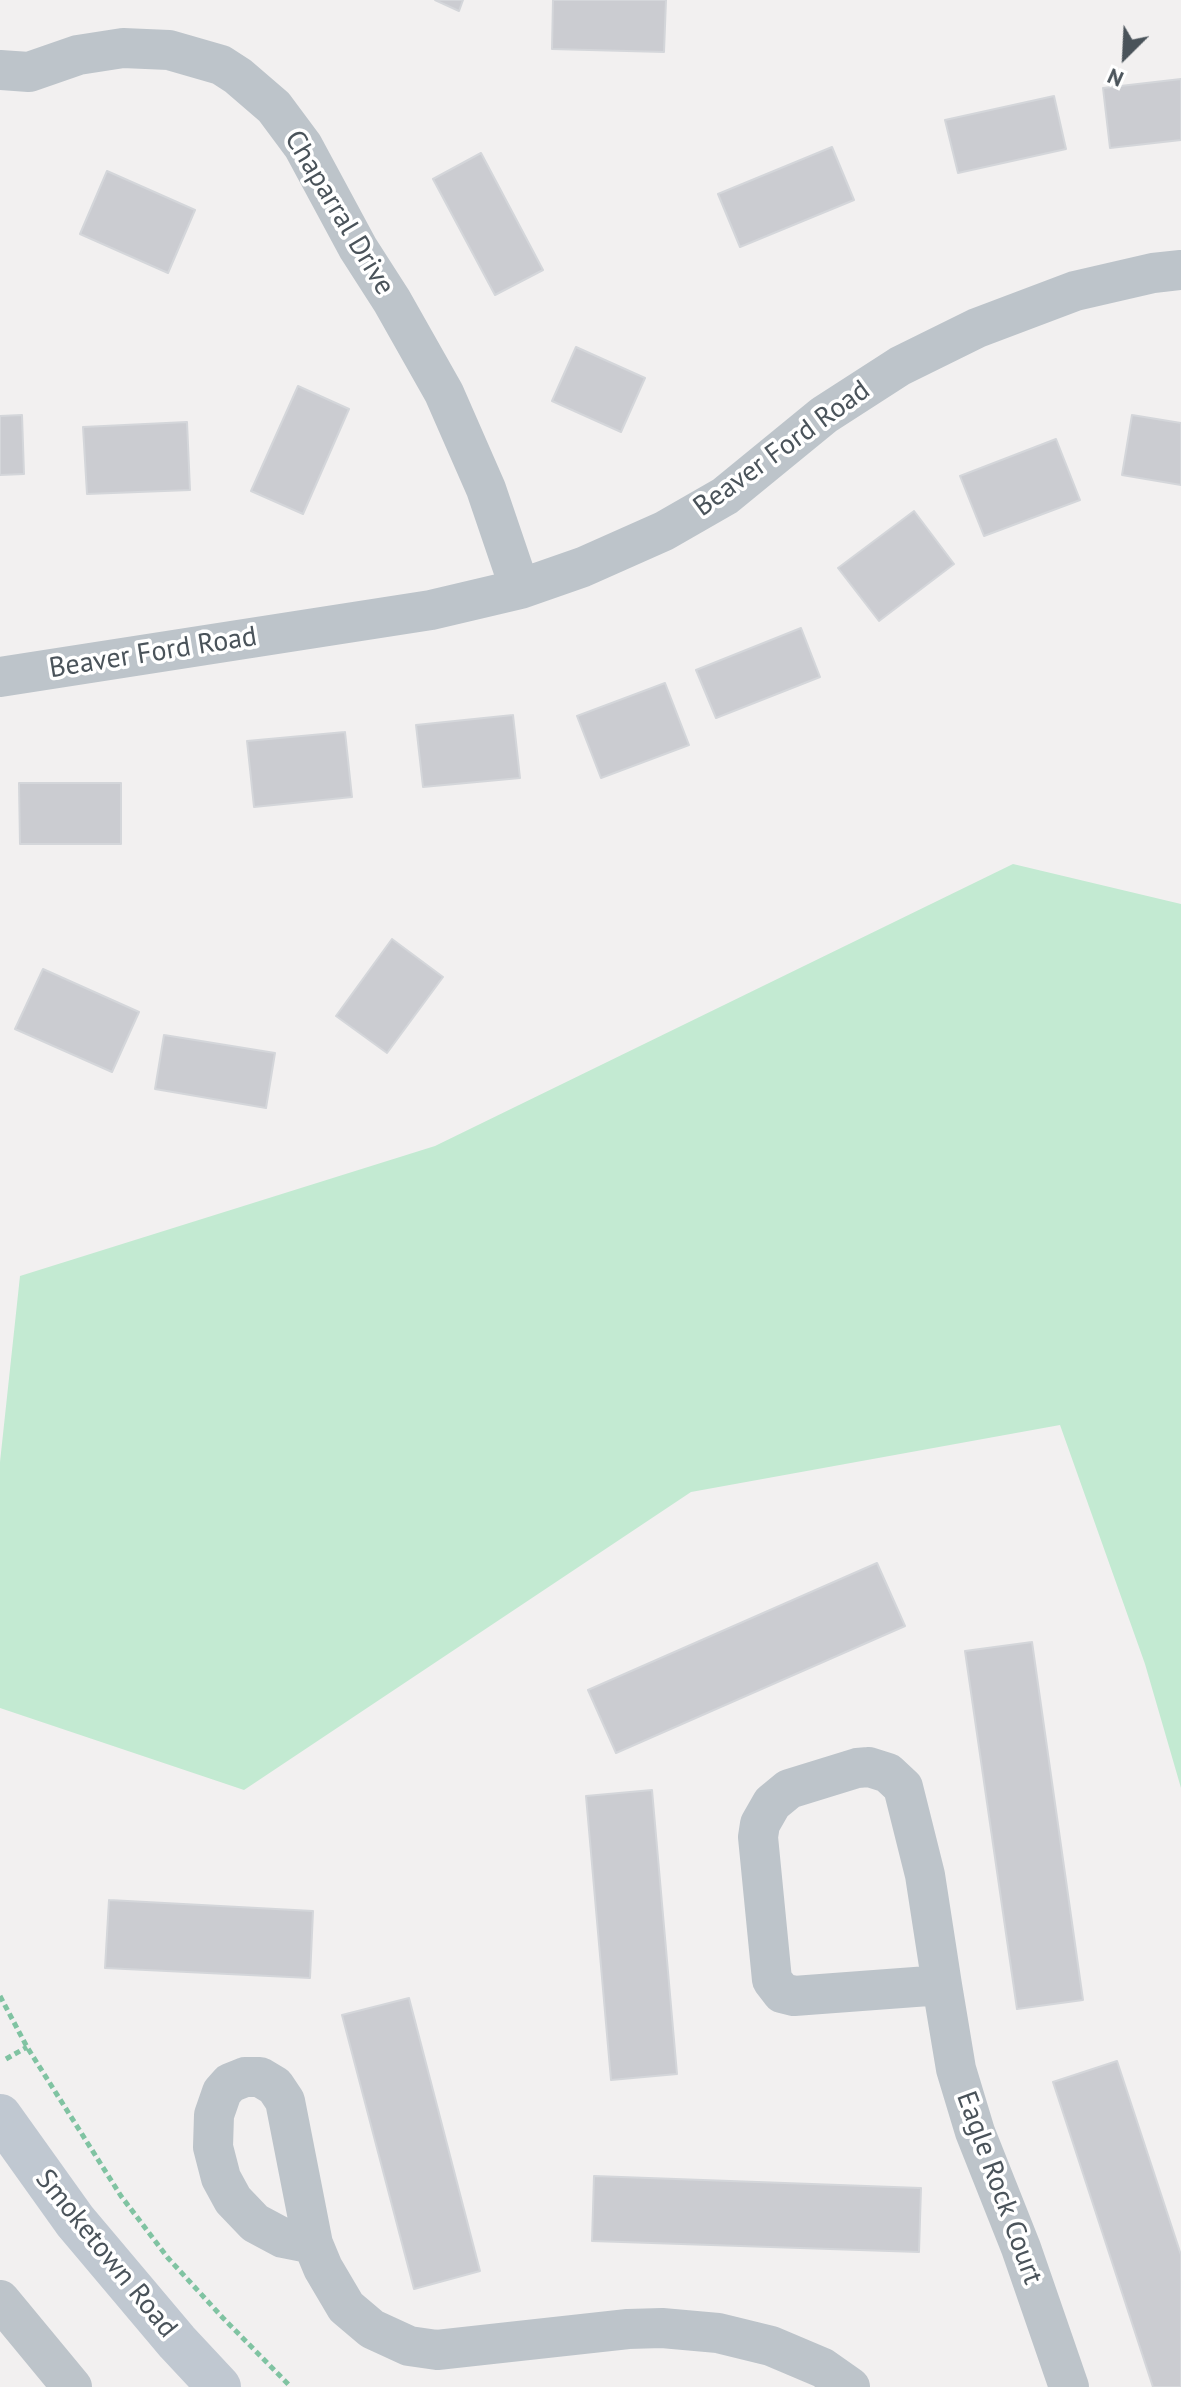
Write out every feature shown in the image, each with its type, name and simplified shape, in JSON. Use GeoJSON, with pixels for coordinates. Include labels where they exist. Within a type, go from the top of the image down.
{"type":"FeatureCollection","features":[{"type":"Feature","properties":{"kind":"main road","name":"Smoketown Road"},"geometry":{"type":"LineString","coordinates":[[3,2128],[75,2221],[219,2387]]}},
{"type":"Feature","properties":{"kind":"street","name":"Chaparral Drive"},"geometry":{"type":"LineString","coordinates":[[0,70],[29,72],[78,55],[123,48],[169,50],[221,65],[274,107],[303,146],[358,248],[444,393],[486,489],[520,589]]}},
{"type":"Feature","properties":{"kind":"street","name":"Beaver Ford Road"},"geometry":{"type":"LineString","coordinates":[[0,677],[431,610],[520,589],[583,567],[664,531],[725,496],[824,415],[900,366],[977,328],[1075,291],[1153,273],[1181,270]]}},
{"type":"Feature","properties":{"kind":"street","name":"Eagle Rock Court"},"geometry":{"type":"LineString","coordinates":[[942,1985],[794,1996],[782,1993],[772,1980],[758,1837],[760,1824],[772,1803],[789,1789],[857,1768],[869,1767],[888,1773],[903,1787],[925,1875],[956,2069],[975,2132],[1021,2248],[1069,2387]]}},
{"type":"Feature","properties":{"kind":"street"},"geometry":{"type":"LineString","coordinates":[[313,2244],[346,2307],[372,2329],[409,2346],[437,2350],[628,2329],[704,2331],[771,2346],[823,2368],[850,2387]]}},
{"type":"Feature","properties":{"kind":"street"},"geometry":{"type":"LineString","coordinates":[[0,2300],[72,2387]]}},
{"type":"Feature","properties":{"kind":"path"},"geometry":{"type":"LineString","coordinates":[[0,1996],[27,2047],[121,2196],[168,2258],[291,2387]]}},
{"type":"Feature","properties":{"kind":"path"},"geometry":{"type":"LineString","coordinates":[[6,2059],[27,2047]]}},
{"type":"Feature","properties":{"kind":"green space"},"geometry":{"type":"Polygon","coordinates":[[[1013,864],[1181,904],[1181,1788],[1145,1664],[1060,1425],[691,1492],[244,1790],[0,1708],[0,1462],[20,1276],[435,1146],[1013,864]]]}},
{"type":"Feature","properties":{"kind":"building"},"geometry":{"type":"Polygon","coordinates":[[[435,0],[463,0],[459,11],[435,0]]]}},
{"type":"Feature","properties":{"kind":"building"},"geometry":{"type":"Polygon","coordinates":[[[553,0],[666,0],[664,52],[552,49],[553,0]]]}},
{"type":"Feature","properties":{"kind":"building"},"geometry":{"type":"Polygon","coordinates":[[[1181,79],[1181,140],[1110,148],[1103,88],[1181,79]]]}},
{"type":"Feature","properties":{"kind":"building"},"geometry":{"type":"Polygon","coordinates":[[[1054,96],[1066,149],[958,173],[945,120],[1054,96]]]}},
{"type":"Feature","properties":{"kind":"building"},"geometry":{"type":"Polygon","coordinates":[[[832,147],[854,200],[740,247],[718,194],[832,147]]]}},
{"type":"Feature","properties":{"kind":"building"},"geometry":{"type":"Polygon","coordinates":[[[481,153],[543,270],[495,295],[433,179],[481,153]]]}},
{"type":"Feature","properties":{"kind":"building"},"geometry":{"type":"Polygon","coordinates":[[[107,171],[195,210],[168,273],[80,234],[107,171]]]}},
{"type":"Feature","properties":{"kind":"building"},"geometry":{"type":"Polygon","coordinates":[[[576,347],[645,378],[621,432],[552,401],[576,347]]]}},
{"type":"Feature","properties":{"kind":"building"},"geometry":{"type":"Polygon","coordinates":[[[298,386],[349,409],[303,514],[251,491],[298,386]]]}},
{"type":"Feature","properties":{"kind":"building"},"geometry":{"type":"Polygon","coordinates":[[[22,415],[24,474],[0,475],[0,416],[22,415]]]}},
{"type":"Feature","properties":{"kind":"building"},"geometry":{"type":"Polygon","coordinates":[[[1132,415],[1181,423],[1181,485],[1122,475],[1132,415]]]}},
{"type":"Feature","properties":{"kind":"building"},"geometry":{"type":"Polygon","coordinates":[[[187,422],[190,490],[87,494],[83,427],[187,422]]]}},
{"type":"Feature","properties":{"kind":"building"},"geometry":{"type":"Polygon","coordinates":[[[1056,439],[1080,500],[984,536],[960,476],[1056,439]]]}},
{"type":"Feature","properties":{"kind":"building"},"geometry":{"type":"Polygon","coordinates":[[[914,511],[954,564],[879,621],[838,568],[914,511]]]}},
{"type":"Feature","properties":{"kind":"building"},"geometry":{"type":"Polygon","coordinates":[[[801,628],[820,677],[716,718],[696,670],[801,628]]]}},
{"type":"Feature","properties":{"kind":"building"},"geometry":{"type":"Polygon","coordinates":[[[665,683],[689,745],[601,778],[577,716],[665,683]]]}},
{"type":"Feature","properties":{"kind":"building"},"geometry":{"type":"Polygon","coordinates":[[[513,715],[520,778],[423,787],[416,725],[513,715]]]}},
{"type":"Feature","properties":{"kind":"building"},"geometry":{"type":"Polygon","coordinates":[[[345,732],[352,797],[254,807],[247,741],[345,732]]]}},
{"type":"Feature","properties":{"kind":"building"},"geometry":{"type":"Polygon","coordinates":[[[19,783],[121,783],[121,844],[20,844],[19,783]]]}},
{"type":"Feature","properties":{"kind":"building"},"geometry":{"type":"Polygon","coordinates":[[[392,939],[443,977],[387,1053],[336,1016],[392,939]]]}},
{"type":"Feature","properties":{"kind":"building"},"geometry":{"type":"Polygon","coordinates":[[[43,969],[139,1012],[112,1072],[15,1029],[43,969]]]}},
{"type":"Feature","properties":{"kind":"building"},"geometry":{"type":"Polygon","coordinates":[[[164,1035],[275,1053],[266,1108],[155,1089],[164,1035]]]}},
{"type":"Feature","properties":{"kind":"building"},"geometry":{"type":"Polygon","coordinates":[[[877,1563],[905,1626],[616,1753],[588,1690],[877,1563]]]}},
{"type":"Feature","properties":{"kind":"building"},"geometry":{"type":"Polygon","coordinates":[[[1032,1642],[1083,2000],[1017,2009],[965,1651],[1032,1642]]]}},
{"type":"Feature","properties":{"kind":"building"},"geometry":{"type":"Polygon","coordinates":[[[652,1790],[677,2074],[611,2080],[586,1796],[652,1790]]]}},
{"type":"Feature","properties":{"kind":"building"},"geometry":{"type":"Polygon","coordinates":[[[109,1900],[313,1911],[310,1978],[105,1968],[109,1900]]]}},
{"type":"Feature","properties":{"kind":"building"},"geometry":{"type":"Polygon","coordinates":[[[409,1998],[480,2271],[414,2289],[342,2015],[409,1998]]]}},
{"type":"Feature","properties":{"kind":"building"},"geometry":{"type":"Polygon","coordinates":[[[1117,2061],[1181,2255],[1181,2387],[1153,2387],[1053,2082],[1117,2061]]]}},
{"type":"Feature","properties":{"kind":"building"},"geometry":{"type":"Polygon","coordinates":[[[594,2176],[921,2188],[919,2252],[592,2241],[594,2176]]]}}]}
